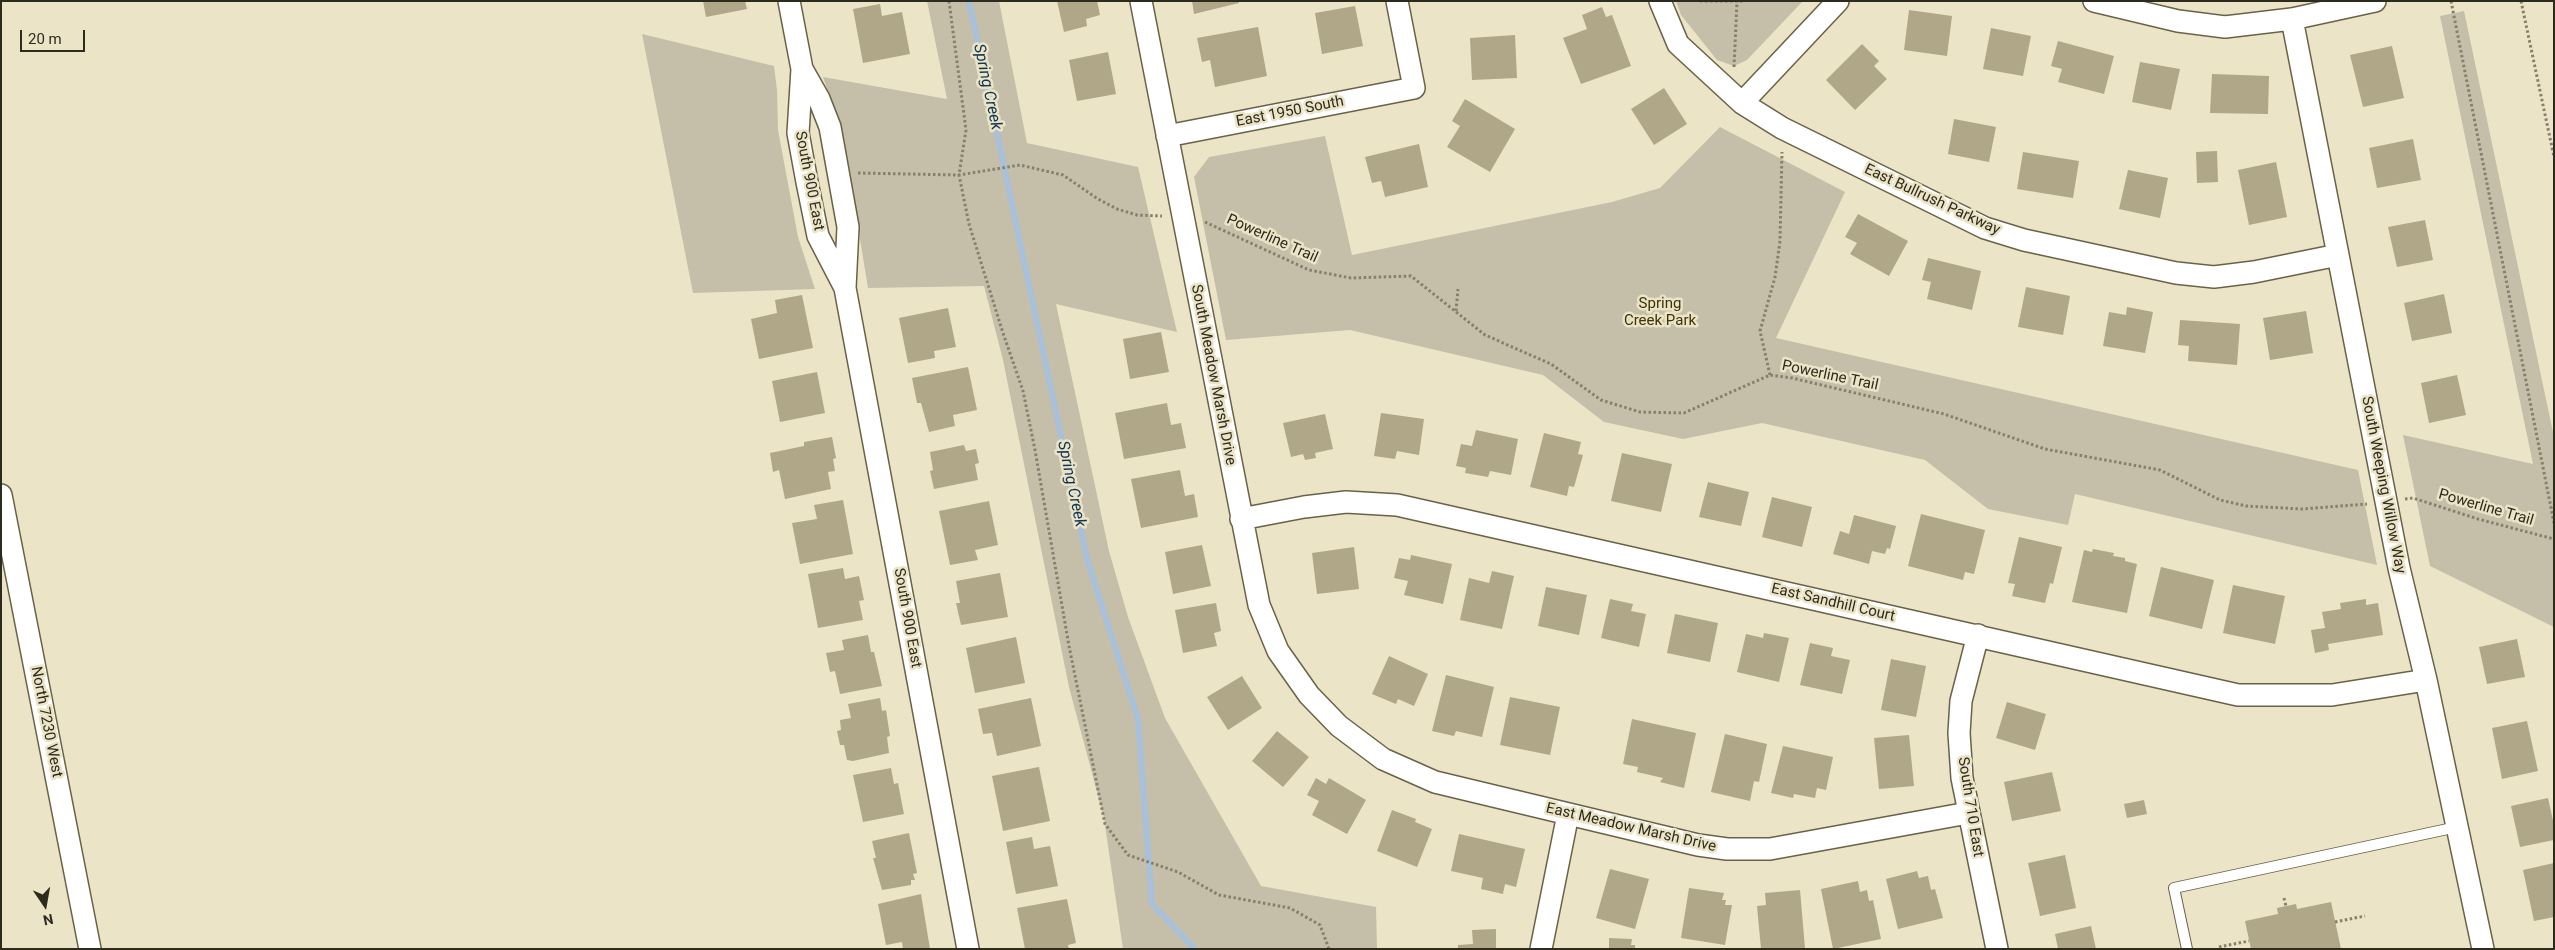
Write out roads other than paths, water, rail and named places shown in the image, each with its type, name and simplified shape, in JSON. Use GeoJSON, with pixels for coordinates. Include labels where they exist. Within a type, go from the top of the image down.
{"type":"FeatureCollection","features":[{"type":"Feature","properties":{"kind":"street","name":"South 900 East"},"geometry":{"type":"LineString","coordinates":[[789,1],[802,69],[798,133],[807,182],[818,236],[845,288]]}},
{"type":"Feature","properties":{"kind":"street","name":"South Meadow Marsh Drive"},"geometry":{"type":"LineString","coordinates":[[1141,1],[1259,605],[1278,651],[1309,695],[1339,726]]}},
{"type":"Feature","properties":{"kind":"street","name":"East 1950 South"},"geometry":{"type":"LineString","coordinates":[[1167,136],[1414,88],[1397,1]]}},
{"type":"Feature","properties":{"kind":"street","name":"East Bullrush Parkway"},"geometry":{"type":"LineString","coordinates":[[1660,1],[1678,44],[1742,103],[1782,128],[1985,228],[2024,240],[2176,273],[2214,277],[2254,272],[2338,255]]}},
{"type":"Feature","properties":{"kind":"street"},"geometry":{"type":"LineString","coordinates":[[1742,103],[1838,1]]}},
{"type":"Feature","properties":{"kind":"street"},"geometry":{"type":"LineString","coordinates":[[2094,1],[2178,21],[2225,27],[2292,19],[2375,1]]}},
{"type":"Feature","properties":{"kind":"street","name":"South Weeping Willow Way"},"geometry":{"type":"LineString","coordinates":[[2292,19],[2399,568],[2426,680],[2483,949]]}},
{"type":"Feature","properties":{"kind":"street","name":"South 900 East"},"geometry":{"type":"LineString","coordinates":[[802,69],[819,99],[830,127],[848,227],[845,288],[968,949]]}},
{"type":"Feature","properties":{"kind":"street","name":"North 7230 West"},"geometry":{"type":"LineString","coordinates":[[1,495],[90,949]]}},
{"type":"Feature","properties":{"kind":"street","name":"East Sandhill Court"},"geometry":{"type":"LineString","coordinates":[[1241,519],[1304,507],[1346,502],[1397,505],[2238,695],[2332,695],[2426,680]]}},
{"type":"Feature","properties":{"kind":"street","name":"South 710 East"},"geometry":{"type":"LineString","coordinates":[[1978,635],[1961,701],[1959,733],[1962,778],[1968,813],[1997,949]]}},
{"type":"Feature","properties":{"kind":"street","name":"East Meadow Marsh Drive"},"geometry":{"type":"LineString","coordinates":[[1339,726],[1382,759],[1434,782],[1698,845],[1727,850],[1779,848],[1968,813]]}},
{"type":"Feature","properties":{"kind":"street"},"geometry":{"type":"LineString","coordinates":[[1541,949],[1568,814]]}},
{"type":"Feature","properties":{"kind":"lane"},"geometry":{"type":"LineString","coordinates":[[2187,949],[2174,888],[2457,827]]}},
{"type":"Feature","properties":{"kind":"waterway","name":"Spring Creek"},"geometry":{"type":"LineString","coordinates":[[969,1],[1087,559],[1138,719],[1152,904],[1195,949]]}},
{"type":"Feature","properties":{"kind":"park label","name":"Spring Creek Park"},"geometry":{"type":"Point","coordinates":[1660,312]}}]}
